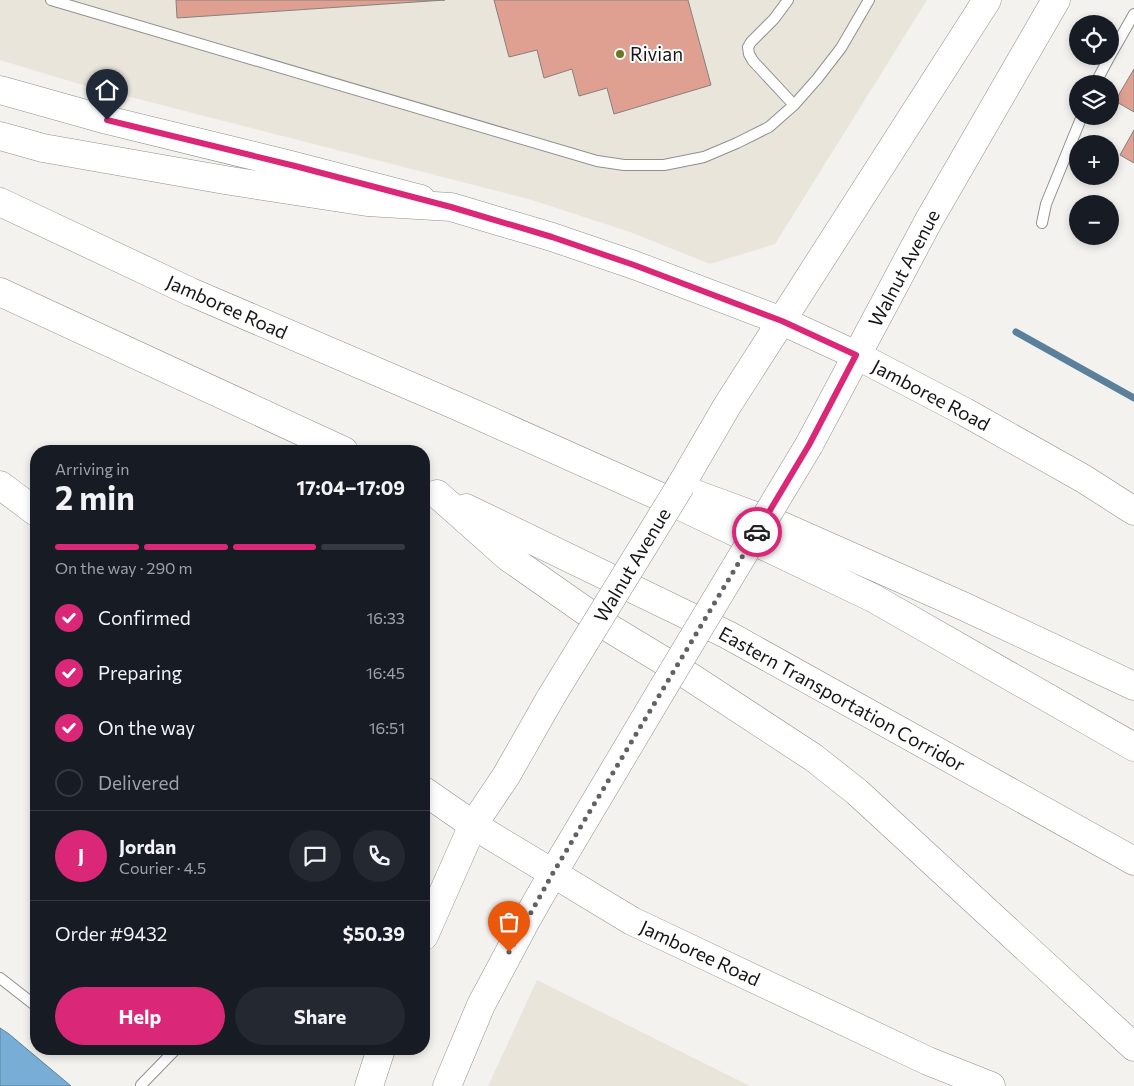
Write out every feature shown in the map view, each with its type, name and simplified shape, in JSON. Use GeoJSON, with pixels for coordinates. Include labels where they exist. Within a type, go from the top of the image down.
{"type":"FeatureCollection","features":[{"type":"Feature","properties":{"kind":"main road"},"geometry":{"type":"LineString","coordinates":[[948,61],[975,0]]}},
{"type":"Feature","properties":{"kind":"main road","name":"Walnut Avenue"},"geometry":{"type":"LineString","coordinates":[[430,922],[473,825],[506,776],[551,697],[681,486],[727,406],[987,0]]}},
{"type":"Feature","properties":{"kind":"main road","name":"Walnut Avenue"},"geometry":{"type":"LineString","coordinates":[[447,1086],[481,1005],[553,873],[809,445],[929,220],[1056,0]]}},
{"type":"Feature","properties":{"kind":"main road","name":"Jamboree Road"},"geometry":{"type":"LineString","coordinates":[[0,90],[107,120],[451,207],[552,237],[634,265],[782,321],[856,355],[965,412],[1084,479],[1134,511]]}},
{"type":"Feature","properties":{"kind":"main road"},"geometry":{"type":"LineString","coordinates":[[0,136],[43,148],[112,161],[319,195],[366,202],[451,207]]}},
{"type":"Feature","properties":{"kind":"main road","name":"Jamboree Road"},"geometry":{"type":"LineString","coordinates":[[0,202],[191,292],[457,406]]}},
{"type":"Feature","properties":{"kind":"main road"},"geometry":{"type":"LineString","coordinates":[[0,292],[331,445]]}},
{"type":"Feature","properties":{"kind":"main road"},"geometry":{"type":"LineString","coordinates":[[457,406],[780,525],[963,606],[1134,686]]}},
{"type":"Feature","properties":{"kind":"main road"},"geometry":{"type":"LineString","coordinates":[[457,406],[670,501],[873,598],[1134,747]]}},
{"type":"Feature","properties":{"kind":"main road"},"geometry":{"type":"LineString","coordinates":[[0,486],[30,508]]}},
{"type":"Feature","properties":{"kind":"main road"},"geometry":{"type":"LineString","coordinates":[[430,491],[508,557],[611,629],[768,727],[814,758],[850,786],[1134,1047]]}},
{"type":"Feature","properties":{"kind":"main road","name":"Eastern Transportation Corridor"},"geometry":{"type":"LineString","coordinates":[[430,491],[728,635],[1134,861]]}},
{"type":"Feature","properties":{"kind":"main road","name":"Jamboree Road"},"geometry":{"type":"LineString","coordinates":[[430,795],[473,825],[632,921],[928,1061],[991,1086]]}},
{"type":"Feature","properties":{"kind":"main road"},"geometry":{"type":"LineString","coordinates":[[369,1086],[379,1055]]}},
{"type":"Feature","properties":{"kind":"main road"},"geometry":{"type":"LineString","coordinates":[[928,1061],[977,1086]]}},
{"type":"Feature","properties":{"kind":"lane"},"geometry":{"type":"LineString","coordinates":[[51,0],[598,161],[624,165],[664,165],[704,157],[769,127],[794,105],[817,79],[841,48],[869,0]]}},
{"type":"Feature","properties":{"kind":"lane"},"geometry":{"type":"LineString","coordinates":[[788,0],[774,19],[748,47],[753,61],[794,105]]}},
{"type":"Feature","properties":{"kind":"lane"},"geometry":{"type":"LineString","coordinates":[[1119,40],[1134,14]]}},
{"type":"Feature","properties":{"kind":"lane"},"geometry":{"type":"LineString","coordinates":[[1042,223],[1046,204],[1078,125]]}},
{"type":"Feature","properties":{"kind":"lane"},"geometry":{"type":"LineString","coordinates":[[0,978],[30,1001]]}},
{"type":"Feature","properties":{"kind":"lane"},"geometry":{"type":"LineString","coordinates":[[141,1085],[170,1055]]}},
{"type":"Feature","properties":{"kind":"shaded area"},"geometry":{"type":"Polygon","coordinates":[[[0,0],[927,0],[775,244],[710,264],[630,232],[532,200],[76,83],[0,60],[0,0]]]}},
{"type":"Feature","properties":{"kind":"shaded area"},"geometry":{"type":"Polygon","coordinates":[[[537,980],[750,1086],[488,1086],[537,980]]]}},
{"type":"Feature","properties":{"kind":"water"},"geometry":{"type":"Polygon","coordinates":[[[0,1028],[30,1052],[30,1055],[34,1055],[71,1086],[0,1086],[0,1028]]]}},
{"type":"Feature","properties":{"kind":"building"},"geometry":{"type":"Polygon","coordinates":[[[176,0],[445,0],[177,18],[176,0]]]}},
{"type":"Feature","properties":{"kind":"building","name":"Rivian"},"geometry":{"type":"Polygon","coordinates":[[[494,0],[688,0],[711,85],[614,114],[607,88],[579,96],[572,69],[544,78],[537,50],[509,57],[494,0]]]}},
{"type":"Feature","properties":{"kind":"building"},"geometry":{"type":"Polygon","coordinates":[[[1134,69],[1134,112],[1119,103],[1119,94],[1134,69]]]}},
{"type":"Feature","properties":{"kind":"building"},"geometry":{"type":"Polygon","coordinates":[[[1134,130],[1134,163],[1120,155],[1134,130]]]}},
{"type":"Feature","properties":{"kind":"waterway"},"geometry":{"type":"LineString","coordinates":[[1016,332],[1134,398]]}},
{"type":"Feature","properties":{"kind":"way so far"},"geometry":{"type":"LineString","coordinates":[[509,952],[553,873],[757,532]]}},
{"type":"Feature","properties":{"kind":"place","name":"Rivian"},"geometry":{"type":"Point","coordinates":[620,54]}},
{"type":"Feature","properties":{"kind":"route"},"geometry":{"type":"LineString","coordinates":[[107,120],[451,207],[552,237],[634,265],[782,321],[856,355],[809,445],[757,532]]}}]}
